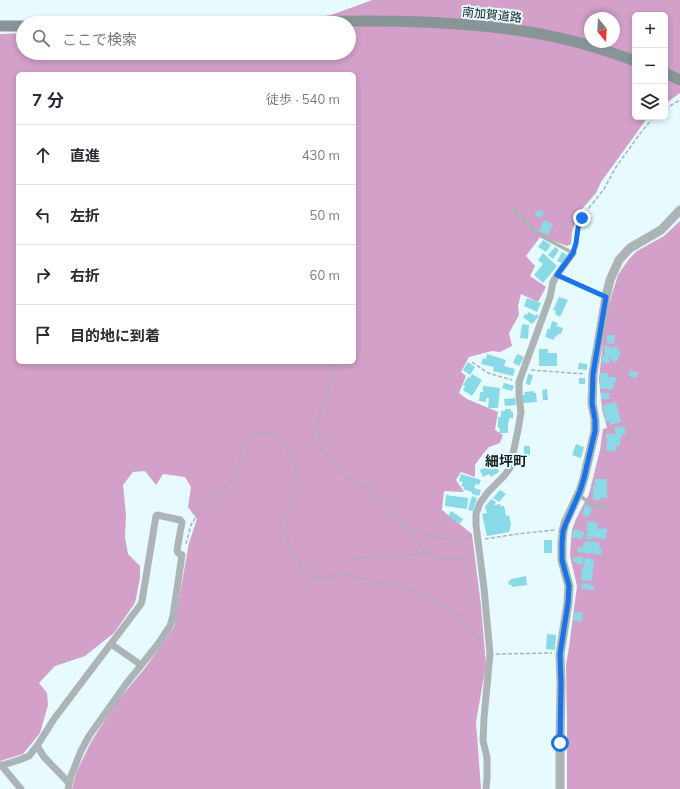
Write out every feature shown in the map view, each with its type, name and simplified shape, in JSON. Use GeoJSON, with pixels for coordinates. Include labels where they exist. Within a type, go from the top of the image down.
{"type":"FeatureCollection","features":[{"type":"Feature","properties":{"kind":"main road","name":"南加賀道路"},"geometry":{"type":"LineString","coordinates":[[356,21],[430,22],[478,25],[516,30],[585,45],[632,60]]}},
{"type":"Feature","properties":{"kind":"main road"},"geometry":{"type":"LineString","coordinates":[[0,26],[16,26]]}},
{"type":"Feature","properties":{"kind":"main road"},"geometry":{"type":"LineString","coordinates":[[668,74],[680,80]]}},
{"type":"Feature","properties":{"kind":"street"},"geometry":{"type":"LineString","coordinates":[[560,789],[560,654],[568,603],[569,586],[562,560],[563,531],[584,478],[595,431],[592,403],[593,374],[606,297],[610,280],[619,260],[630,248],[661,230],[680,210]]}},
{"type":"Feature","properties":{"kind":"street"},"geometry":{"type":"LineString","coordinates":[[486,789],[487,757],[483,741],[490,652],[476,514],[480,503],[488,492],[510,468],[521,412],[519,396],[523,370],[550,297],[553,282],[573,253]]}},
{"type":"Feature","properties":{"kind":"street"},"geometry":{"type":"LineString","coordinates":[[21,789],[1,766],[29,756],[92,667],[141,604],[156,516],[173,518],[182,522],[177,550],[178,553],[182,555],[173,616],[170,626],[89,736],[68,786],[44,757],[37,746]]}},
{"type":"Feature","properties":{"kind":"street"},"geometry":{"type":"LineString","coordinates":[[111,644],[141,666]]}},
{"type":"Feature","properties":{"kind":"lane"},"geometry":{"type":"LineString","coordinates":[[511,207],[539,234],[573,253]]}},
{"type":"Feature","properties":{"kind":"lane"},"geometry":{"type":"LineString","coordinates":[[578,495],[591,504],[607,508]]}},
{"type":"Feature","properties":{"kind":"path"},"geometry":{"type":"LineString","coordinates":[[668,107],[680,100]]}},
{"type":"Feature","properties":{"kind":"path"},"geometry":{"type":"LineString","coordinates":[[573,253],[578,228],[582,218],[604,189],[616,167],[651,120]]}},
{"type":"Feature","properties":{"kind":"path"},"geometry":{"type":"LineString","coordinates":[[557,275],[606,297]]}},
{"type":"Feature","properties":{"kind":"path"},"geometry":{"type":"LineString","coordinates":[[617,287],[629,277]]}},
{"type":"Feature","properties":{"kind":"path"},"geometry":{"type":"LineString","coordinates":[[472,362],[488,373],[520,382]]}},
{"type":"Feature","properties":{"kind":"path"},"geometry":{"type":"LineString","coordinates":[[333,364],[331,378],[317,420],[318,434],[324,450],[345,476],[377,496],[401,521],[410,538],[427,553],[431,556],[443,559],[459,559],[474,574],[483,574]]}},
{"type":"Feature","properties":{"kind":"path"},"geometry":{"type":"LineString","coordinates":[[523,370],[593,374]]}},
{"type":"Feature","properties":{"kind":"path"},"geometry":{"type":"LineString","coordinates":[[182,555],[191,526],[197,515],[209,500],[236,476],[241,450],[252,436],[260,432],[269,433],[276,436],[282,442],[299,474],[300,482],[298,492],[286,520],[286,532],[289,545],[303,570],[317,578],[342,575],[355,577],[411,590],[427,596],[463,618],[483,648],[490,652],[560,654]]}},
{"type":"Feature","properties":{"kind":"path"},"geometry":{"type":"LineString","coordinates":[[404,526],[432,536],[458,540],[469,538],[472,531],[477,529]]}},
{"type":"Feature","properties":{"kind":"path"},"geometry":{"type":"LineString","coordinates":[[479,540],[517,534],[555,530],[563,531]]}},
{"type":"Feature","properties":{"kind":"path"},"geometry":{"type":"LineString","coordinates":[[354,558],[427,553]]}},
{"type":"Feature","properties":{"kind":"shaded area"},"geometry":{"type":"Polygon","coordinates":[[[372,0],[680,0],[680,93],[668,102],[668,12],[632,12],[632,120],[646,120],[601,182],[596,193],[577,217],[572,232],[571,244],[567,246],[541,236],[526,256],[535,266],[530,276],[546,287],[538,302],[521,294],[518,306],[519,315],[509,333],[512,346],[500,352],[492,351],[469,357],[461,372],[466,376],[459,393],[467,399],[498,412],[495,430],[503,435],[500,443],[489,447],[475,465],[475,477],[461,472],[456,480],[464,492],[444,491],[442,510],[472,534],[481,606],[486,665],[476,722],[481,789],[72,789],[76,773],[91,742],[115,704],[145,668],[174,627],[189,543],[197,519],[188,507],[191,487],[185,477],[163,474],[156,485],[145,471],[133,472],[123,485],[126,515],[125,537],[128,554],[140,566],[140,578],[135,603],[114,633],[85,656],[55,666],[39,683],[47,693],[48,705],[40,733],[23,754],[0,761],[0,34],[16,33],[16,60],[356,60],[356,16],[326,16],[372,0]]]}},
{"type":"Feature","properties":{"kind":"shaded area"},"geometry":{"type":"Polygon","coordinates":[[[680,221],[680,789],[567,789],[566,665],[577,586],[570,556],[571,540],[572,530],[576,519],[589,494],[600,450],[603,429],[607,428],[602,409],[599,379],[605,322],[618,275],[629,259],[637,251],[664,236],[680,221]]]}},
{"type":"Feature","properties":{"kind":"building"},"geometry":{"type":"Polygon","coordinates":[[[538,210],[544,212],[541,218],[535,215],[538,210]]]}},
{"type":"Feature","properties":{"kind":"building"},"geometry":{"type":"Polygon","coordinates":[[[544,220],[553,224],[548,235],[539,231],[544,220]]]}},
{"type":"Feature","properties":{"kind":"building"},"geometry":{"type":"Polygon","coordinates":[[[543,240],[551,245],[546,252],[538,247],[543,240]]]}},
{"type":"Feature","properties":{"kind":"building"},"geometry":{"type":"Polygon","coordinates":[[[555,247],[559,250],[553,259],[548,255],[555,247]]]}},
{"type":"Feature","properties":{"kind":"building"},"geometry":{"type":"Polygon","coordinates":[[[562,252],[567,255],[562,263],[557,261],[562,252]]]}},
{"type":"Feature","properties":{"kind":"building"},"geometry":{"type":"Polygon","coordinates":[[[543,253],[557,266],[543,283],[534,275],[543,264],[538,260],[543,253]]]}},
{"type":"Feature","properties":{"kind":"building"},"geometry":{"type":"Polygon","coordinates":[[[559,297],[568,300],[560,317],[555,314],[556,311],[553,310],[559,297]]]}},
{"type":"Feature","properties":{"kind":"building"},"geometry":{"type":"Polygon","coordinates":[[[527,298],[541,303],[537,312],[524,306],[527,298]]]}},
{"type":"Feature","properties":{"kind":"building"},"geometry":{"type":"Polygon","coordinates":[[[529,312],[535,316],[536,314],[539,316],[532,324],[523,317],[529,312]]]}},
{"type":"Feature","properties":{"kind":"building"},"geometry":{"type":"Polygon","coordinates":[[[552,321],[558,323],[556,326],[563,328],[561,334],[558,334],[557,337],[555,336],[554,340],[545,337],[548,328],[550,329],[552,321]]]}},
{"type":"Feature","properties":{"kind":"building"},"geometry":{"type":"Polygon","coordinates":[[[522,324],[529,325],[528,339],[520,338],[522,324]]]}},
{"type":"Feature","properties":{"kind":"building"},"geometry":{"type":"Polygon","coordinates":[[[607,335],[615,335],[614,344],[607,343],[607,335]]]}},
{"type":"Feature","properties":{"kind":"building"},"geometry":{"type":"Polygon","coordinates":[[[604,346],[610,346],[610,348],[619,347],[620,356],[618,356],[618,361],[612,362],[611,357],[609,357],[610,363],[602,363],[602,356],[605,355],[604,346]]]}},
{"type":"Feature","properties":{"kind":"building"},"geometry":{"type":"Polygon","coordinates":[[[539,349],[548,349],[548,353],[557,353],[557,366],[539,366],[539,349]]]}},
{"type":"Feature","properties":{"kind":"building"},"geometry":{"type":"Polygon","coordinates":[[[487,354],[506,360],[504,366],[515,369],[513,376],[493,371],[494,367],[481,364],[483,358],[486,359],[487,354]]]}},
{"type":"Feature","properties":{"kind":"building"},"geometry":{"type":"Polygon","coordinates":[[[517,354],[524,357],[519,366],[513,363],[517,354]]]}},
{"type":"Feature","properties":{"kind":"building"},"geometry":{"type":"Polygon","coordinates":[[[468,362],[475,367],[470,375],[463,370],[468,362]]]}},
{"type":"Feature","properties":{"kind":"building"},"geometry":{"type":"Polygon","coordinates":[[[579,363],[587,364],[587,370],[578,369],[579,363]]]}},
{"type":"Feature","properties":{"kind":"building"},"geometry":{"type":"Polygon","coordinates":[[[629,371],[638,372],[637,378],[628,375],[629,371]]]}},
{"type":"Feature","properties":{"kind":"building"},"geometry":{"type":"Polygon","coordinates":[[[600,373],[608,373],[608,377],[616,377],[616,382],[614,382],[613,389],[600,389],[600,373]]]}},
{"type":"Feature","properties":{"kind":"building"},"geometry":{"type":"Polygon","coordinates":[[[472,374],[482,380],[472,396],[463,390],[465,386],[463,385],[472,374]]]}},
{"type":"Feature","properties":{"kind":"building"},"geometry":{"type":"Polygon","coordinates":[[[528,374],[533,375],[530,385],[526,384],[528,374]]]}},
{"type":"Feature","properties":{"kind":"building"},"geometry":{"type":"Polygon","coordinates":[[[579,378],[585,378],[585,384],[579,384],[579,378]]]}},
{"type":"Feature","properties":{"kind":"building"},"geometry":{"type":"Polygon","coordinates":[[[504,383],[514,386],[512,391],[502,388],[504,383]]]}},
{"type":"Feature","properties":{"kind":"building"},"geometry":{"type":"Polygon","coordinates":[[[483,386],[500,388],[498,408],[488,408],[489,398],[486,398],[486,402],[479,401],[480,392],[483,392],[483,386]]]}},
{"type":"Feature","properties":{"kind":"building"},"geometry":{"type":"Polygon","coordinates":[[[547,389],[548,400],[543,400],[542,390],[547,389]]]}},
{"type":"Feature","properties":{"kind":"building"},"geometry":{"type":"Polygon","coordinates":[[[534,391],[534,393],[536,393],[537,402],[523,403],[522,395],[525,395],[524,392],[534,391]]]}},
{"type":"Feature","properties":{"kind":"building"},"geometry":{"type":"Polygon","coordinates":[[[601,393],[610,393],[609,399],[601,399],[601,393]]]}},
{"type":"Feature","properties":{"kind":"building"},"geometry":{"type":"Polygon","coordinates":[[[515,398],[516,405],[505,406],[504,399],[515,398]]]}},
{"type":"Feature","properties":{"kind":"building"},"geometry":{"type":"Polygon","coordinates":[[[616,402],[621,422],[610,425],[609,421],[606,422],[603,405],[616,402]]]}},
{"type":"Feature","properties":{"kind":"building"},"geometry":{"type":"Polygon","coordinates":[[[505,409],[511,409],[511,412],[513,412],[513,418],[509,418],[508,433],[499,433],[500,428],[498,428],[498,417],[501,417],[501,411],[505,411],[505,409]]]}},
{"type":"Feature","properties":{"kind":"building"},"geometry":{"type":"Polygon","coordinates":[[[624,426],[626,434],[622,434],[619,446],[616,446],[616,452],[606,450],[606,434],[616,434],[614,427],[624,426]]]}},
{"type":"Feature","properties":{"kind":"building"},"geometry":{"type":"Polygon","coordinates":[[[576,444],[584,447],[581,458],[572,455],[576,444]]]}},
{"type":"Feature","properties":{"kind":"building"},"geometry":{"type":"Polygon","coordinates":[[[524,446],[530,446],[530,455],[524,456],[524,446]]]}},
{"type":"Feature","properties":{"kind":"building"},"geometry":{"type":"Polygon","coordinates":[[[495,453],[502,467],[498,469],[499,472],[491,477],[489,474],[483,477],[480,470],[491,465],[488,456],[495,453]]]}},
{"type":"Feature","properties":{"kind":"building"},"geometry":{"type":"Polygon","coordinates":[[[461,474],[481,480],[479,485],[476,484],[474,488],[481,490],[479,496],[463,489],[464,487],[461,486],[463,482],[459,481],[461,474]]]}},
{"type":"Feature","properties":{"kind":"building"},"geometry":{"type":"Polygon","coordinates":[[[595,479],[607,479],[607,498],[593,500],[593,485],[595,485],[595,479]]]}},
{"type":"Feature","properties":{"kind":"building"},"geometry":{"type":"Polygon","coordinates":[[[500,490],[506,494],[499,502],[493,498],[500,490]]]}},
{"type":"Feature","properties":{"kind":"building"},"geometry":{"type":"Polygon","coordinates":[[[446,495],[468,498],[467,509],[445,506],[446,495]]]}},
{"type":"Feature","properties":{"kind":"building"},"geometry":{"type":"Polygon","coordinates":[[[472,496],[477,498],[473,511],[468,510],[472,496]]]}},
{"type":"Feature","properties":{"kind":"building"},"geometry":{"type":"Polygon","coordinates":[[[491,499],[496,502],[494,505],[500,504],[500,506],[504,506],[506,516],[509,515],[511,525],[509,532],[487,536],[482,514],[487,513],[485,507],[491,499]]]}},
{"type":"Feature","properties":{"kind":"building"},"geometry":{"type":"Polygon","coordinates":[[[585,505],[592,508],[589,517],[582,515],[585,505]]]}},
{"type":"Feature","properties":{"kind":"building"},"geometry":{"type":"Polygon","coordinates":[[[451,511],[463,519],[460,524],[448,516],[451,511]]]}},
{"type":"Feature","properties":{"kind":"building"},"geometry":{"type":"Polygon","coordinates":[[[588,521],[598,523],[597,529],[607,529],[605,540],[592,537],[592,539],[586,539],[588,521]]]}},
{"type":"Feature","properties":{"kind":"building"},"geometry":{"type":"Polygon","coordinates":[[[574,529],[584,532],[582,539],[572,537],[574,529]]]}},
{"type":"Feature","properties":{"kind":"building"},"geometry":{"type":"Polygon","coordinates":[[[544,540],[552,540],[552,553],[544,553],[544,540]]]}},
{"type":"Feature","properties":{"kind":"building"},"geometry":{"type":"Polygon","coordinates":[[[584,542],[600,543],[599,548],[602,549],[601,555],[577,552],[578,547],[583,547],[584,542]]]}},
{"type":"Feature","properties":{"kind":"building"},"geometry":{"type":"Polygon","coordinates":[[[583,557],[583,564],[576,564],[576,562],[573,562],[573,558],[583,557]]]}},
{"type":"Feature","properties":{"kind":"building"},"geometry":{"type":"Polygon","coordinates":[[[585,558],[594,559],[592,581],[581,580],[582,567],[584,567],[585,558]]]}},
{"type":"Feature","properties":{"kind":"building"},"geometry":{"type":"Polygon","coordinates":[[[526,576],[527,585],[512,587],[512,585],[509,585],[508,581],[511,579],[526,576]]]}},
{"type":"Feature","properties":{"kind":"building"},"geometry":{"type":"Polygon","coordinates":[[[582,583],[594,586],[594,590],[581,589],[582,583]]]}},
{"type":"Feature","properties":{"kind":"building"},"geometry":{"type":"Polygon","coordinates":[[[575,612],[583,613],[581,622],[573,620],[575,612]]]}},
{"type":"Feature","properties":{"kind":"building"},"geometry":{"type":"Polygon","coordinates":[[[547,634],[556,635],[555,650],[546,649],[547,634]]]}},
{"type":"Feature","properties":{"kind":"district","name":"細坪町"},"geometry":{"type":"Point","coordinates":[506,461]}},
{"type":"Feature","properties":{"kind":"route"},"geometry":{"type":"LineString","coordinates":[[560,743],[560,654],[568,603],[569,586],[562,560],[563,531],[580,491],[595,431],[592,403],[593,374],[606,297],[557,275],[573,253],[578,228],[582,218]]}}]}
